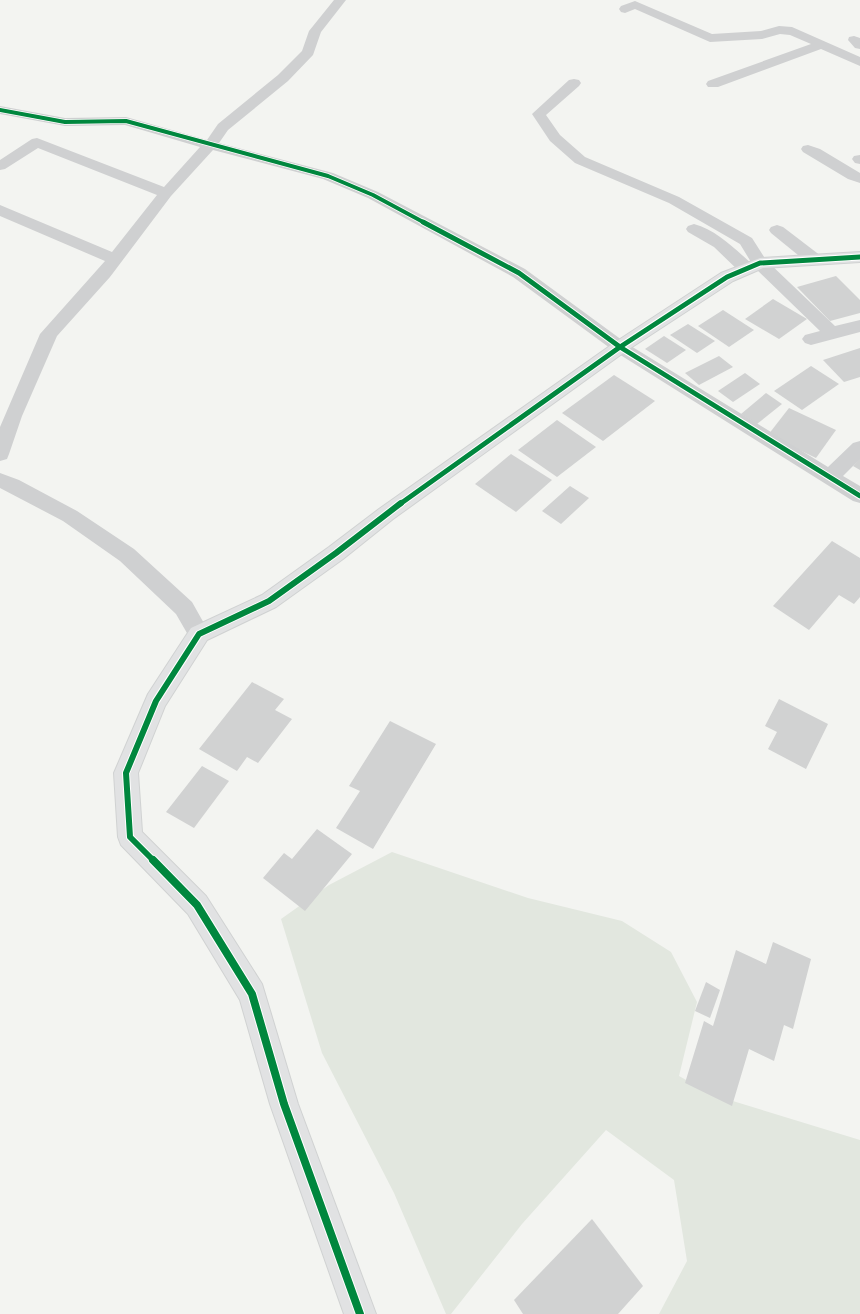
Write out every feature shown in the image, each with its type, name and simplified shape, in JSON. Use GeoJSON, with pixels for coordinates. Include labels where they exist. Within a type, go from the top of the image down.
{"type":"FeatureCollection","features":[{"type":"Feature","properties":{"kind":"street"},"geometry":{"type":"LineString","coordinates":[[0,454],[13,416],[49,334],[114,259],[166,193],[210,145],[223,127],[283,78],[308,52],[315,31],[340,0]]}},
{"type":"Feature","properties":{"kind":"street"},"geometry":{"type":"LineString","coordinates":[[625,9],[634,5],[710,38],[762,35],[779,30],[792,31],[860,62]]}},
{"type":"Feature","properties":{"kind":"street"},"geometry":{"type":"LineString","coordinates":[[713,84],[822,45]]}},
{"type":"Feature","properties":{"kind":"street"},"geometry":{"type":"LineString","coordinates":[[574,83],[539,114],[555,138],[580,160],[674,200],[746,241],[753,266]]}},
{"type":"Feature","properties":{"kind":"street"},"geometry":{"type":"LineString","coordinates":[[0,110],[65,122],[126,121],[328,176],[373,195],[519,273],[620,347],[860,496]]}},
{"type":"Feature","properties":{"kind":"street"},"geometry":{"type":"LineString","coordinates":[[0,166],[37,142],[166,193]]}},
{"type":"Feature","properties":{"kind":"street"},"geometry":{"type":"LineString","coordinates":[[808,149],[860,179]]}},
{"type":"Feature","properties":{"kind":"street"},"geometry":{"type":"LineString","coordinates":[[0,210],[114,259]]}},
{"type":"Feature","properties":{"kind":"street"},"geometry":{"type":"LineString","coordinates":[[679,220],[720,244],[753,266],[832,333]]}},
{"type":"Feature","properties":{"kind":"street"},"geometry":{"type":"LineString","coordinates":[[778,230],[814,260]]}},
{"type":"Feature","properties":{"kind":"street"},"geometry":{"type":"LineString","coordinates":[[360,1314],[284,1104],[252,994],[197,905],[130,837],[126,773],[156,701],[199,634],[269,601],[336,553],[386,514],[620,347],[727,277],[753,266],[860,257]]}},
{"type":"Feature","properties":{"kind":"street"},"geometry":{"type":"LineString","coordinates":[[811,339],[860,326]]}},
{"type":"Feature","properties":{"kind":"street"},"geometry":{"type":"LineString","coordinates":[[830,477],[860,448]]}},
{"type":"Feature","properties":{"kind":"street"},"geometry":{"type":"LineString","coordinates":[[0,480],[70,516],[128,555],[184,608],[199,634]]}},
{"type":"Feature","properties":{"kind":"shaded area"},"geometry":{"type":"Polygon","coordinates":[[[392,852],[528,898],[622,921],[671,952],[697,1002],[679,1076],[713,1095],[860,1140],[860,1314],[659,1314],[687,1261],[674,1180],[606,1130],[522,1224],[451,1314],[446,1314],[394,1193],[322,1053],[281,919],[329,885],[392,852]]]}},
{"type":"Feature","properties":{"kind":"building"},"geometry":{"type":"Polygon","coordinates":[[[836,276],[860,300],[860,313],[830,321],[797,287],[836,276]]]}},
{"type":"Feature","properties":{"kind":"building"},"geometry":{"type":"Polygon","coordinates":[[[773,299],[807,319],[779,339],[745,319],[773,299]]]}},
{"type":"Feature","properties":{"kind":"building"},"geometry":{"type":"Polygon","coordinates":[[[723,310],[754,330],[729,347],[698,326],[723,310]]]}},
{"type":"Feature","properties":{"kind":"building"},"geometry":{"type":"Polygon","coordinates":[[[688,324],[715,341],[697,353],[670,335],[688,324]]]}},
{"type":"Feature","properties":{"kind":"building"},"geometry":{"type":"Polygon","coordinates":[[[664,336],[686,350],[667,363],[645,349],[664,336]]]}},
{"type":"Feature","properties":{"kind":"building"},"geometry":{"type":"Polygon","coordinates":[[[860,348],[860,377],[844,382],[823,360],[860,348]]]}},
{"type":"Feature","properties":{"kind":"building"},"geometry":{"type":"Polygon","coordinates":[[[719,356],[733,367],[699,385],[685,373],[719,356]]]}},
{"type":"Feature","properties":{"kind":"building"},"geometry":{"type":"Polygon","coordinates":[[[811,366],[839,384],[802,410],[774,391],[811,366]]]}},
{"type":"Feature","properties":{"kind":"building"},"geometry":{"type":"Polygon","coordinates":[[[745,373],[760,384],[733,402],[718,391],[745,373]]]}},
{"type":"Feature","properties":{"kind":"building"},"geometry":{"type":"Polygon","coordinates":[[[614,375],[655,401],[603,441],[562,413],[614,375]]]}},
{"type":"Feature","properties":{"kind":"building"},"geometry":{"type":"Polygon","coordinates":[[[766,393],[782,404],[757,424],[741,414],[766,393]]]}},
{"type":"Feature","properties":{"kind":"building"},"geometry":{"type":"Polygon","coordinates":[[[789,408],[836,430],[816,458],[768,435],[789,408]]]}},
{"type":"Feature","properties":{"kind":"building"},"geometry":{"type":"Polygon","coordinates":[[[557,420],[596,447],[557,477],[518,450],[557,420]]]}},
{"type":"Feature","properties":{"kind":"building"},"geometry":{"type":"Polygon","coordinates":[[[511,454],[552,480],[516,512],[475,484],[511,454]]]}},
{"type":"Feature","properties":{"kind":"building"},"geometry":{"type":"Polygon","coordinates":[[[860,458],[860,470],[853,466],[860,458]]]}},
{"type":"Feature","properties":{"kind":"building"},"geometry":{"type":"Polygon","coordinates":[[[570,486],[589,498],[561,524],[542,511],[570,486]]]}},
{"type":"Feature","properties":{"kind":"building"},"geometry":{"type":"Polygon","coordinates":[[[832,541],[860,558],[860,597],[854,604],[839,595],[809,630],[773,606],[832,541]]]}},
{"type":"Feature","properties":{"kind":"building"},"geometry":{"type":"Polygon","coordinates":[[[252,682],[284,699],[275,710],[292,719],[258,763],[247,757],[237,771],[199,749],[252,682]]]}},
{"type":"Feature","properties":{"kind":"building"},"geometry":{"type":"Polygon","coordinates":[[[779,699],[828,724],[806,769],[768,749],[777,732],[765,726],[779,699]]]}},
{"type":"Feature","properties":{"kind":"building"},"geometry":{"type":"Polygon","coordinates":[[[390,721],[436,744],[373,849],[336,828],[360,791],[349,786],[390,721]]]}},
{"type":"Feature","properties":{"kind":"building"},"geometry":{"type":"Polygon","coordinates":[[[202,766],[229,781],[194,828],[166,812],[202,766]]]}},
{"type":"Feature","properties":{"kind":"building"},"geometry":{"type":"Polygon","coordinates":[[[317,829],[352,854],[305,911],[263,878],[284,853],[292,859],[317,829]]]}},
{"type":"Feature","properties":{"kind":"building"},"geometry":{"type":"Polygon","coordinates":[[[773,942],[811,959],[793,1029],[784,1025],[774,1061],[749,1049],[732,1106],[685,1083],[704,1021],[713,1026],[736,950],[766,964],[773,942]]]}},
{"type":"Feature","properties":{"kind":"building"},"geometry":{"type":"Polygon","coordinates":[[[706,982],[720,990],[710,1018],[695,1011],[706,982]]]}},
{"type":"Feature","properties":{"kind":"building"},"geometry":{"type":"Polygon","coordinates":[[[592,1219],[643,1286],[618,1314],[523,1314],[514,1300],[592,1219]]]}},
{"type":"Feature","properties":{"kind":"cycle path"},"geometry":{"type":"LineString","coordinates":[[0,110],[65,122],[126,121],[328,176],[373,195],[519,273],[620,347],[860,496]]}},
{"type":"Feature","properties":{"kind":"cycle path"},"geometry":{"type":"LineString","coordinates":[[360,1314],[284,1104],[252,994],[197,905],[130,837],[126,773],[156,701],[199,634],[269,601],[336,553],[386,514],[620,347],[727,277],[760,263],[860,257]]}}]}
